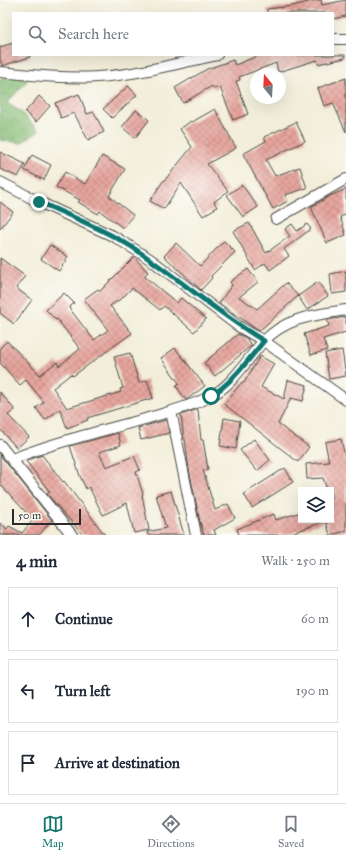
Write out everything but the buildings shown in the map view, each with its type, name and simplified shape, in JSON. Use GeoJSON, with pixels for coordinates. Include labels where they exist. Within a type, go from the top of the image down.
{"type":"FeatureCollection","features":[{"type":"Feature","properties":{"kind":"street"},"geometry":{"type":"LineString","coordinates":[[334,39],[346,38]]}},
{"type":"Feature","properties":{"kind":"street"},"geometry":{"type":"LineString","coordinates":[[0,72],[69,78],[99,77],[139,72],[212,56]]}},
{"type":"Feature","properties":{"kind":"street"},"geometry":{"type":"LineString","coordinates":[[276,218],[346,179]]}},
{"type":"Feature","properties":{"kind":"street"},"geometry":{"type":"LineString","coordinates":[[0,182],[131,246],[238,326],[264,341],[346,400]]}},
{"type":"Feature","properties":{"kind":"street"},"geometry":{"type":"LineString","coordinates":[[12,459],[36,450],[171,411],[211,396],[221,390],[232,380],[264,341],[282,327],[304,317],[346,310]]}},
{"type":"Feature","properties":{"kind":"street"},"geometry":{"type":"LineString","coordinates":[[171,411],[196,535]]}},
{"type":"Feature","properties":{"kind":"street"},"geometry":{"type":"LineString","coordinates":[[0,445],[72,535]]}},
{"type":"Feature","properties":{"kind":"green space"},"geometry":{"type":"Polygon","coordinates":[[[14,75],[25,76],[27,81],[7,103],[21,112],[39,131],[21,143],[0,140],[0,79],[14,75]]]}},
{"type":"Feature","properties":{"kind":"route"},"geometry":{"type":"LineString","coordinates":[[39,202],[113,236],[131,246],[238,326],[264,341],[232,380],[221,390],[211,396]]}}]}
